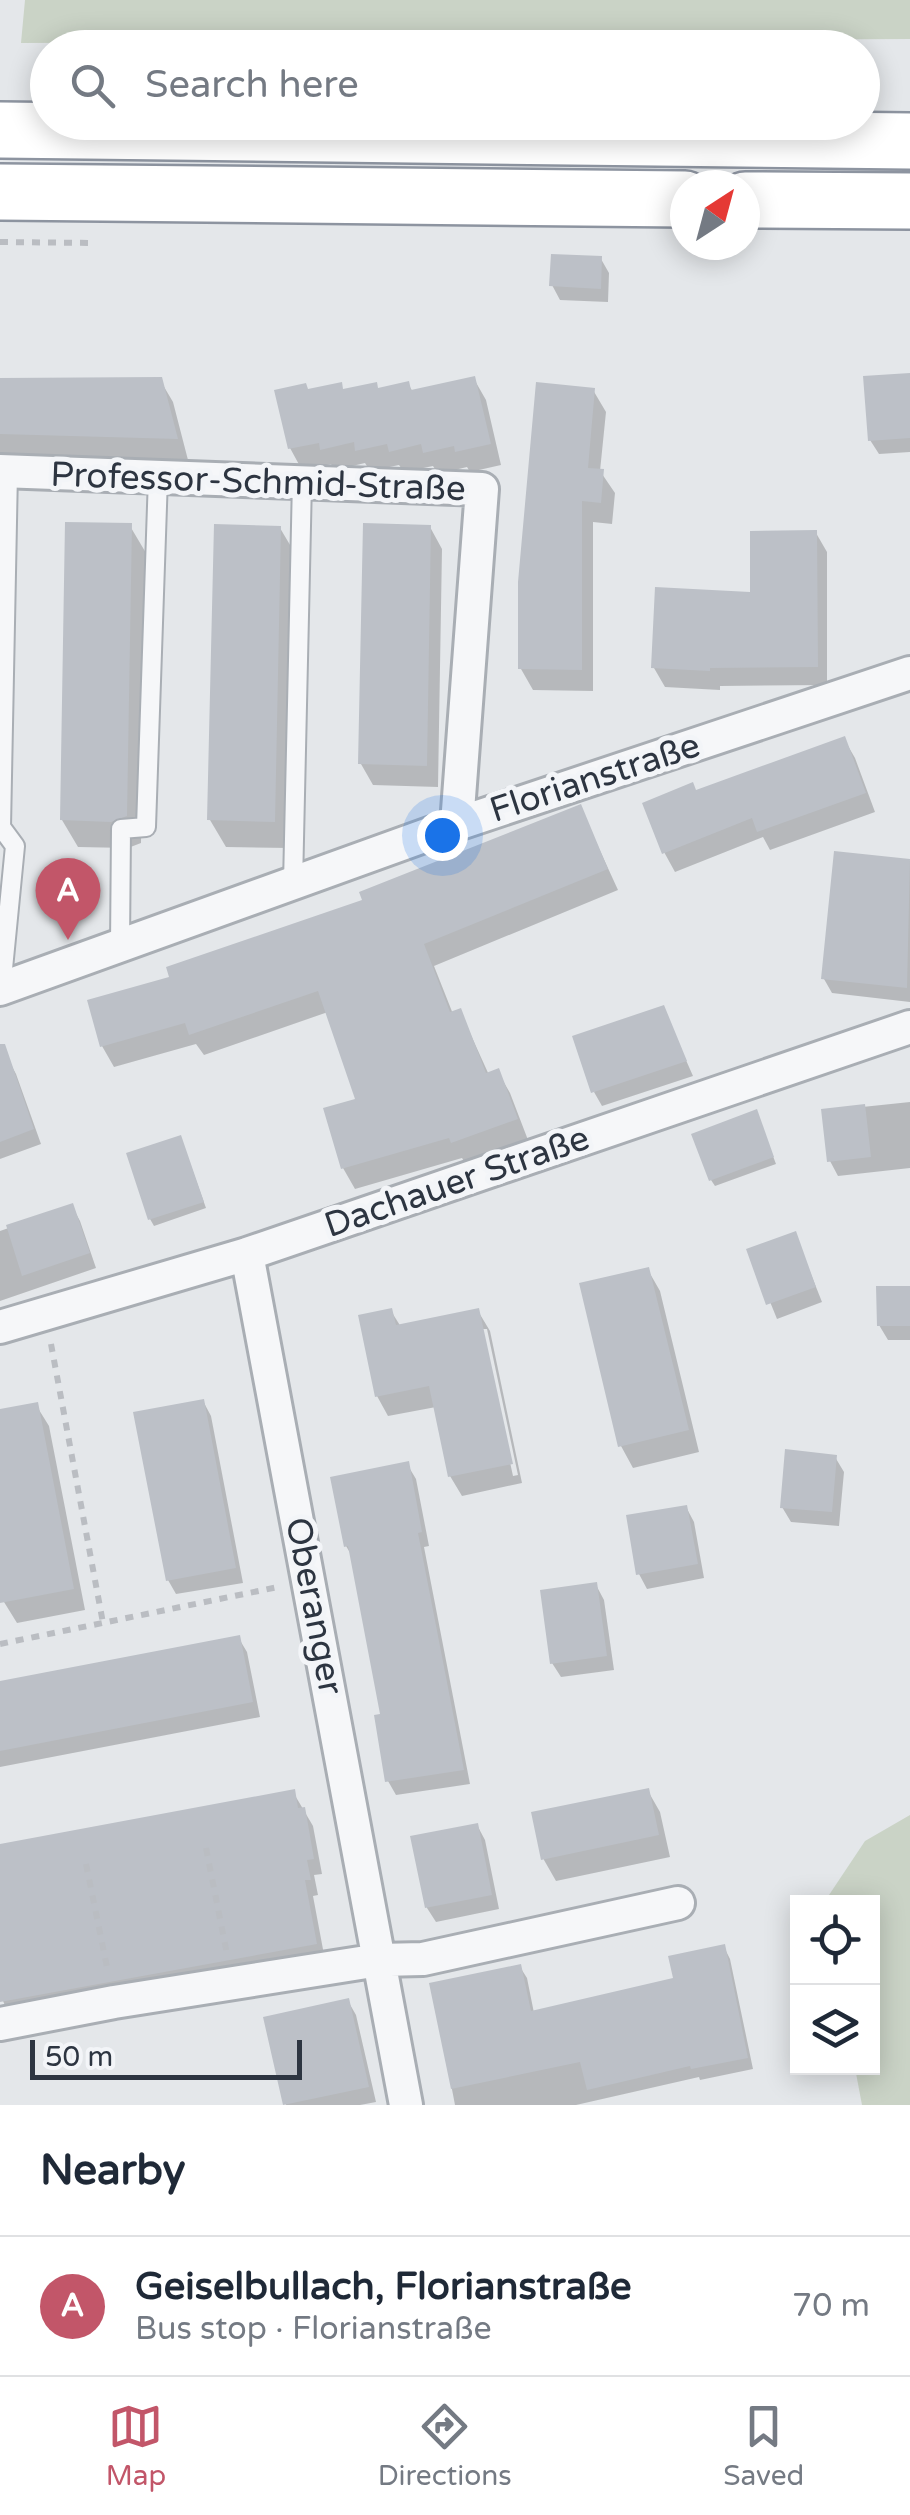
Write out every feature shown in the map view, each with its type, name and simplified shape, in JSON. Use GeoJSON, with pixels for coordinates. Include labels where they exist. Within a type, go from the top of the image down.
{"type":"FeatureCollection","features":[{"type":"Feature","properties":{"kind":"highway"},"geometry":{"type":"LineString","coordinates":[[0,130],[30,130]]}},
{"type":"Feature","properties":{"kind":"highway"},"geometry":{"type":"LineString","coordinates":[[827,140],[910,141]]}},
{"type":"Feature","properties":{"kind":"highway"},"geometry":{"type":"LineString","coordinates":[[0,192],[670,199]]}},
{"type":"Feature","properties":{"kind":"highway"},"geometry":{"type":"LineString","coordinates":[[760,200],[910,201]]}},
{"type":"Feature","properties":{"kind":"street","name":"Professor-Schmid-Straße"},"geometry":{"type":"LineString","coordinates":[[4,471],[482,489],[457,824]]}},
{"type":"Feature","properties":{"kind":"street","name":"Florianstraße"},"geometry":{"type":"LineString","coordinates":[[0,989],[457,824],[910,673]]}},
{"type":"Feature","properties":{"kind":"street","name":"Dachauer Straße"},"geometry":{"type":"LineString","coordinates":[[0,1327],[247,1254],[910,1027]]}},
{"type":"Feature","properties":{"kind":"street","name":"Oberanger"},"geometry":{"type":"LineString","coordinates":[[247,1254],[406,2105]]}},
{"type":"Feature","properties":{"kind":"street"},"geometry":{"type":"LineString","coordinates":[[0,2024],[379,1960],[423,1959],[678,1903]]}},
{"type":"Feature","properties":{"kind":"lane"},"geometry":{"type":"LineString","coordinates":[[0,989],[15,846],[2,827],[4,471]]}},
{"type":"Feature","properties":{"kind":"lane"},"geometry":{"type":"LineString","coordinates":[[120,945],[122,829],[146,827],[158,477]]}},
{"type":"Feature","properties":{"kind":"lane"},"geometry":{"type":"LineString","coordinates":[[292,884],[302,481]]}},
{"type":"Feature","properties":{"kind":"path"},"geometry":{"type":"LineString","coordinates":[[0,242],[95,242]]}},
{"type":"Feature","properties":{"kind":"path"},"geometry":{"type":"LineString","coordinates":[[46,1314],[103,1623]]}},
{"type":"Feature","properties":{"kind":"path"},"geometry":{"type":"LineString","coordinates":[[0,1644],[310,1581]]}},
{"type":"Feature","properties":{"kind":"path"},"geometry":{"type":"LineString","coordinates":[[206,1848],[234,1984]]}},
{"type":"Feature","properties":{"kind":"path"},"geometry":{"type":"LineString","coordinates":[[86,1864],[114,2002]]}},
{"type":"Feature","properties":{"kind":"shaded area"},"geometry":{"type":"Polygon","coordinates":[[[25,0],[910,0],[910,39],[880,39],[880,30],[30,30],[30,43],[21,43],[25,0]]]}},
{"type":"Feature","properties":{"kind":"shaded area"},"geometry":{"type":"Polygon","coordinates":[[[910,1815],[910,2105],[862,2105],[856,2075],[880,2075],[880,1895],[829,1895],[865,1841],[910,1815]]]}},
{"type":"Feature","properties":{"kind":"building"},"geometry":{"type":"Polygon","coordinates":[[[551,254],[602,256],[601,289],[549,286],[551,254]]]}},
{"type":"Feature","properties":{"kind":"building"},"geometry":{"type":"Polygon","coordinates":[[[910,373],[910,438],[868,441],[863,376],[910,373]]]}},
{"type":"Feature","properties":{"kind":"building"},"geometry":{"type":"Polygon","coordinates":[[[475,376],[491,444],[455,452],[454,446],[423,453],[421,444],[389,452],[387,444],[355,451],[354,442],[320,450],[319,443],[288,449],[274,390],[306,383],[308,389],[342,382],[343,389],[377,382],[378,388],[409,381],[411,390],[475,376]]]}},
{"type":"Feature","properties":{"kind":"building"},"geometry":{"type":"Polygon","coordinates":[[[162,377],[178,439],[0,434],[0,378],[162,377]]]}},
{"type":"Feature","properties":{"kind":"building"},"geometry":{"type":"Polygon","coordinates":[[[536,382],[595,388],[588,468],[604,469],[601,503],[582,501],[582,670],[518,669],[518,582],[536,382]]]}},
{"type":"Feature","properties":{"kind":"building"},"geometry":{"type":"Polygon","coordinates":[[[65,522],[132,523],[127,816],[111,822],[60,820],[65,522]]]}},
{"type":"Feature","properties":{"kind":"building"},"geometry":{"type":"Polygon","coordinates":[[[363,523],[431,525],[427,766],[358,764],[363,523]]]}},
{"type":"Feature","properties":{"kind":"building"},"geometry":{"type":"Polygon","coordinates":[[[214,524],[281,526],[275,822],[207,820],[214,524]]]}},
{"type":"Feature","properties":{"kind":"building"},"geometry":{"type":"Polygon","coordinates":[[[817,530],[818,667],[710,671],[651,668],[655,587],[750,592],[750,531],[817,530]]]}},
{"type":"Feature","properties":{"kind":"building"},"geometry":{"type":"Polygon","coordinates":[[[845,736],[866,793],[757,832],[752,818],[662,854],[642,803],[693,782],[696,790],[845,736]]]}},
{"type":"Feature","properties":{"kind":"building"},"geometry":{"type":"Polygon","coordinates":[[[581,804],[608,869],[424,944],[450,1012],[461,1008],[486,1073],[499,1068],[518,1119],[451,1143],[449,1138],[341,1169],[323,1108],[355,1099],[318,991],[189,1035],[185,1023],[100,1047],[87,1000],[169,977],[166,967],[362,900],[359,892],[581,804]]]}},
{"type":"Feature","properties":{"kind":"building"},"geometry":{"type":"Polygon","coordinates":[[[834,851],[910,859],[907,988],[821,979],[834,851]]]}},
{"type":"Feature","properties":{"kind":"building"},"geometry":{"type":"Polygon","coordinates":[[[664,1005],[687,1061],[591,1093],[572,1036],[664,1005]]]}},
{"type":"Feature","properties":{"kind":"building"},"geometry":{"type":"Polygon","coordinates":[[[0,1044],[5,1044],[34,1129],[0,1142],[0,1044]]]}},
{"type":"Feature","properties":{"kind":"building"},"geometry":{"type":"Polygon","coordinates":[[[865,1104],[871,1157],[827,1162],[821,1109],[865,1104]]]}},
{"type":"Feature","properties":{"kind":"building"},"geometry":{"type":"Polygon","coordinates":[[[757,1109],[774,1157],[709,1181],[691,1134],[757,1109]]]}},
{"type":"Feature","properties":{"kind":"building"},"geometry":{"type":"Polygon","coordinates":[[[181,1135],[204,1202],[148,1220],[126,1153],[181,1135]]]}},
{"type":"Feature","properties":{"kind":"building"},"geometry":{"type":"Polygon","coordinates":[[[73,1203],[90,1253],[22,1276],[6,1225],[73,1203]]]}},
{"type":"Feature","properties":{"kind":"building"},"geometry":{"type":"Polygon","coordinates":[[[796,1231],[816,1287],[766,1305],[746,1249],[796,1231]]]}},
{"type":"Feature","properties":{"kind":"building"},"geometry":{"type":"Polygon","coordinates":[[[649,1267],[689,1430],[618,1447],[579,1283],[649,1267]]]}},
{"type":"Feature","properties":{"kind":"building"},"geometry":{"type":"Polygon","coordinates":[[[876,1286],[910,1286],[910,1326],[877,1326],[876,1286]]]}},
{"type":"Feature","properties":{"kind":"building"},"geometry":{"type":"Polygon","coordinates":[[[392,1308],[396,1325],[479,1308],[513,1464],[448,1477],[429,1386],[375,1397],[358,1315],[392,1308]]]}},
{"type":"Feature","properties":{"kind":"building"},"geometry":{"type":"Polygon","coordinates":[[[204,1399],[236,1568],[166,1581],[133,1412],[204,1399]]]}},
{"type":"Feature","properties":{"kind":"building"},"geometry":{"type":"Polygon","coordinates":[[[38,1402],[74,1589],[0,1603],[0,1409],[38,1402]]]}},
{"type":"Feature","properties":{"kind":"building"},"geometry":{"type":"Polygon","coordinates":[[[785,1449],[837,1455],[832,1512],[780,1508],[785,1449]]]}},
{"type":"Feature","properties":{"kind":"building"},"geometry":{"type":"Polygon","coordinates":[[[409,1461],[422,1532],[418,1533],[464,1770],[385,1782],[374,1715],[380,1714],[348,1546],[344,1547],[330,1477],[409,1461]]]}},
{"type":"Feature","properties":{"kind":"building"},"geometry":{"type":"Polygon","coordinates":[[[687,1505],[698,1564],[636,1575],[626,1515],[687,1505]]]}},
{"type":"Feature","properties":{"kind":"building"},"geometry":{"type":"Polygon","coordinates":[[[597,1582],[607,1656],[550,1664],[540,1590],[597,1582]]]}},
{"type":"Feature","properties":{"kind":"building"},"geometry":{"type":"Polygon","coordinates":[[[240,1635],[253,1702],[0,1751],[0,1681],[240,1635]]]}},
{"type":"Feature","properties":{"kind":"building"},"geometry":{"type":"Polygon","coordinates":[[[649,1788],[659,1835],[541,1860],[531,1812],[649,1788]]]}},
{"type":"Feature","properties":{"kind":"building"},"geometry":{"type":"Polygon","coordinates":[[[295,1789],[298,1808],[305,1807],[314,1859],[307,1860],[311,1880],[305,1880],[317,1944],[0,2002],[0,1844],[295,1789]]]}},
{"type":"Feature","properties":{"kind":"building"},"geometry":{"type":"Polygon","coordinates":[[[478,1823],[492,1895],[425,1908],[410,1836],[478,1823]]]}},
{"type":"Feature","properties":{"kind":"building"},"geometry":{"type":"Polygon","coordinates":[[[725,1944],[748,2058],[691,2069],[690,2066],[587,2090],[580,2062],[451,2089],[429,1983],[521,1964],[531,2011],[673,1978],[668,1956],[725,1944]]]}},
{"type":"Feature","properties":{"kind":"building"},"geometry":{"type":"Polygon","coordinates":[[[349,1998],[369,2087],[283,2105],[263,2017],[349,1998]]]}},
{"type":"Feature","properties":{"kind":"place","name":"Geiselbullach, Florianstraße"},"geometry":{"type":"Point","coordinates":[68,940]}}]}
